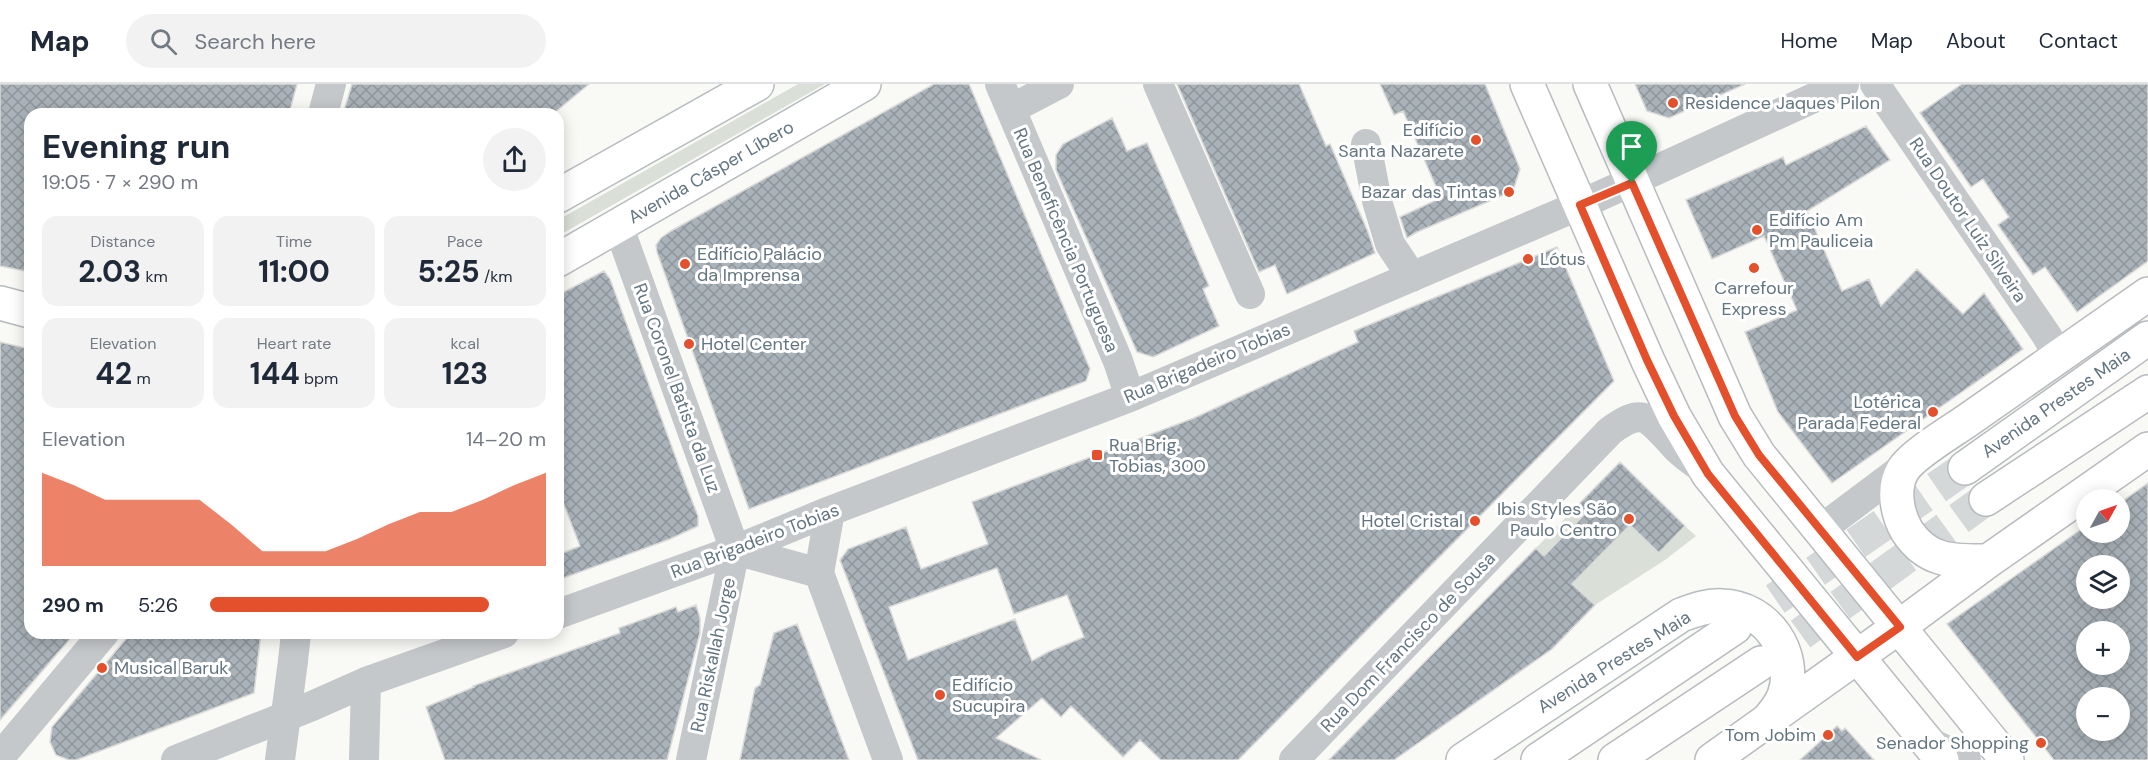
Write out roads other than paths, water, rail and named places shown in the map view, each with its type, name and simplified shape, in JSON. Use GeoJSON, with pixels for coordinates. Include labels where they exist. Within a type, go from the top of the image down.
{"type":"FeatureCollection","features":[{"type":"Feature","properties":{"kind":"main road"},"geometry":{"type":"LineString","coordinates":[[564,193],[757,84]]}},
{"type":"Feature","properties":{"kind":"main road","name":"Avenida Cásper Líbero"},"geometry":{"type":"LineString","coordinates":[[564,256],[864,84]]}},
{"type":"Feature","properties":{"kind":"main road"},"geometry":{"type":"LineString","coordinates":[[1527,84],[1647,360],[1674,416],[1708,474],[1934,750]]}},
{"type":"Feature","properties":{"kind":"main road"},"geometry":{"type":"LineString","coordinates":[[1590,84],[1735,416],[1759,455],[2007,760]]}},
{"type":"Feature","properties":{"kind":"main road"},"geometry":{"type":"LineString","coordinates":[[1988,561],[1954,562],[1934,556],[1917,543],[1905,527],[1898,507],[1898,485],[1904,468],[1911,460],[2148,294]]}},
{"type":"Feature","properties":{"kind":"main road"},"geometry":{"type":"LineString","coordinates":[[0,303],[24,309]]}},
{"type":"Feature","properties":{"kind":"main road","name":"Avenida Prestes Maia"},"geometry":{"type":"LineString","coordinates":[[1965,468],[2148,338]]}},
{"type":"Feature","properties":{"kind":"main road"},"geometry":{"type":"LineString","coordinates":[[1986,499],[2148,392]]}},
{"type":"Feature","properties":{"kind":"main road","name":"Avenida Prestes Maia"},"geometry":{"type":"LineString","coordinates":[[1712,760],[2148,449]]}},
{"type":"Feature","properties":{"kind":"main road","name":"Avenida Prestes Maia"},"geometry":{"type":"LineString","coordinates":[[1463,760],[1681,615],[1709,606],[1734,607],[1758,617],[1775,634],[1782,646],[1788,670],[1787,683],[1779,707],[1762,726]]}},
{"type":"Feature","properties":{"kind":"main road","name":"Avenida Prestes Maia"},"geometry":{"type":"LineString","coordinates":[[1538,760],[1735,627]]}},
{"type":"Feature","properties":{"kind":"main road"},"geometry":{"type":"LineString","coordinates":[[1616,760],[1761,663]]}},
{"type":"Feature","properties":{"kind":"street"},"geometry":{"type":"LineString","coordinates":[[325,108],[331,84]]}},
{"type":"Feature","properties":{"kind":"street"},"geometry":{"type":"LineString","coordinates":[[1005,97],[1059,84]]}},
{"type":"Feature","properties":{"kind":"street"},"geometry":{"type":"LineString","coordinates":[[1158,84],[1250,294]]}},
{"type":"Feature","properties":{"kind":"street","name":"Rua Brigadeiro Tobias"},"geometry":{"type":"LineString","coordinates":[[564,612],[735,550],[830,511],[1130,397],[1632,183],[1844,84]]}},
{"type":"Feature","properties":{"kind":"street","name":"Rua Doutor Luiz Silveira"},"geometry":{"type":"LineString","coordinates":[[1875,84],[2059,357]]}},
{"type":"Feature","properties":{"kind":"street","name":"Rua Beneficência Portuguesa"},"geometry":{"type":"LineString","coordinates":[[1005,97],[1118,361],[1130,397]]}},
{"type":"Feature","properties":{"kind":"street"},"geometry":{"type":"LineString","coordinates":[[1366,144],[1377,201],[1390,244],[1412,277]]}},
{"type":"Feature","properties":{"kind":"street","name":"Rua Coronel Batista da Luz"},"geometry":{"type":"LineString","coordinates":[[618,225],[735,550]]}},
{"type":"Feature","properties":{"kind":"street","name":"Rua Dom Francisco de Sousa"},"geometry":{"type":"LineString","coordinates":[[1294,760],[1610,431],[1625,420],[1637,416],[1647,418],[1675,447],[1708,474]]}},
{"type":"Feature","properties":{"kind":"street"},"geometry":{"type":"LineString","coordinates":[[1820,530],[1904,468]]}},
{"type":"Feature","properties":{"kind":"street"},"geometry":{"type":"LineString","coordinates":[[830,511],[819,573],[888,760]]}},
{"type":"Feature","properties":{"kind":"street"},"geometry":{"type":"LineString","coordinates":[[735,550],[819,573]]}},
{"type":"Feature","properties":{"kind":"street","name":"Rua Riskallah Jorge"},"geometry":{"type":"LineString","coordinates":[[691,760],[735,550]]}},
{"type":"Feature","properties":{"kind":"street"},"geometry":{"type":"LineString","coordinates":[[5,754],[99,639]]}},
{"type":"Feature","properties":{"kind":"street"},"geometry":{"type":"LineString","coordinates":[[176,760],[366,682],[487,639]]}},
{"type":"Feature","properties":{"kind":"street"},"geometry":{"type":"LineString","coordinates":[[280,760],[294,647]]}},
{"type":"Feature","properties":{"kind":"street"},"geometry":{"type":"LineString","coordinates":[[364,760],[366,682]]}},
{"type":"Feature","properties":{"kind":"street"},"geometry":{"type":"LineString","coordinates":[[1934,750],[1966,760]]}},
{"type":"Feature","properties":{"kind":"tunnel"},"geometry":{"type":"LineString","coordinates":[[1735,627],[1965,468]]}},
{"type":"Feature","properties":{"kind":"tunnel"},"geometry":{"type":"LineString","coordinates":[[1761,663],[1986,499]]}},
{"type":"Feature","properties":{"kind":"place","name":"Residence Jaques Pilon"},"geometry":{"type":"Point","coordinates":[1673,103]}},
{"type":"Feature","properties":{"kind":"place","name":"Edifício Santa Nazarete"},"geometry":{"type":"Point","coordinates":[1476,140]}},
{"type":"Feature","properties":{"kind":"place","name":"Bazar das Tintas"},"geometry":{"type":"Point","coordinates":[1509,192]}},
{"type":"Feature","properties":{"kind":"place","name":"Edifício Am Pm Pauliceia"},"geometry":{"type":"Point","coordinates":[1757,230]}},
{"type":"Feature","properties":{"kind":"place","name":"Lótus"},"geometry":{"type":"Point","coordinates":[1528,259]}},
{"type":"Feature","properties":{"kind":"place","name":"Edifício Palácio da Imprensa"},"geometry":{"type":"Point","coordinates":[685,264]}},
{"type":"Feature","properties":{"kind":"place","name":"Carrefour Express"},"geometry":{"type":"Point","coordinates":[1754,268]}},
{"type":"Feature","properties":{"kind":"place","name":"Hotel Center"},"geometry":{"type":"Point","coordinates":[689,344]}},
{"type":"Feature","properties":{"kind":"place","name":"Lotérica Parada Federal"},"geometry":{"type":"Point","coordinates":[1933,412]}},
{"type":"Feature","properties":{"kind":"place","name":"Rua Brig. Tobias, 300"},"geometry":{"type":"Point","coordinates":[1097,455]}},
{"type":"Feature","properties":{"kind":"place","name":"Ibis Styles São Paulo Centro"},"geometry":{"type":"Point","coordinates":[1629,519]}},
{"type":"Feature","properties":{"kind":"place","name":"Hotel Cristal"},"geometry":{"type":"Point","coordinates":[1475,521]}},
{"type":"Feature","properties":{"kind":"place","name":"Musical Baruk"},"geometry":{"type":"Point","coordinates":[102,668]}},
{"type":"Feature","properties":{"kind":"place","name":"Edifício Sucupira"},"geometry":{"type":"Point","coordinates":[940,695]}},
{"type":"Feature","properties":{"kind":"place","name":"Tom Jobim"},"geometry":{"type":"Point","coordinates":[1828,735]}},
{"type":"Feature","properties":{"kind":"place","name":"Senador Shopping"},"geometry":{"type":"Point","coordinates":[2041,743]}}]}
